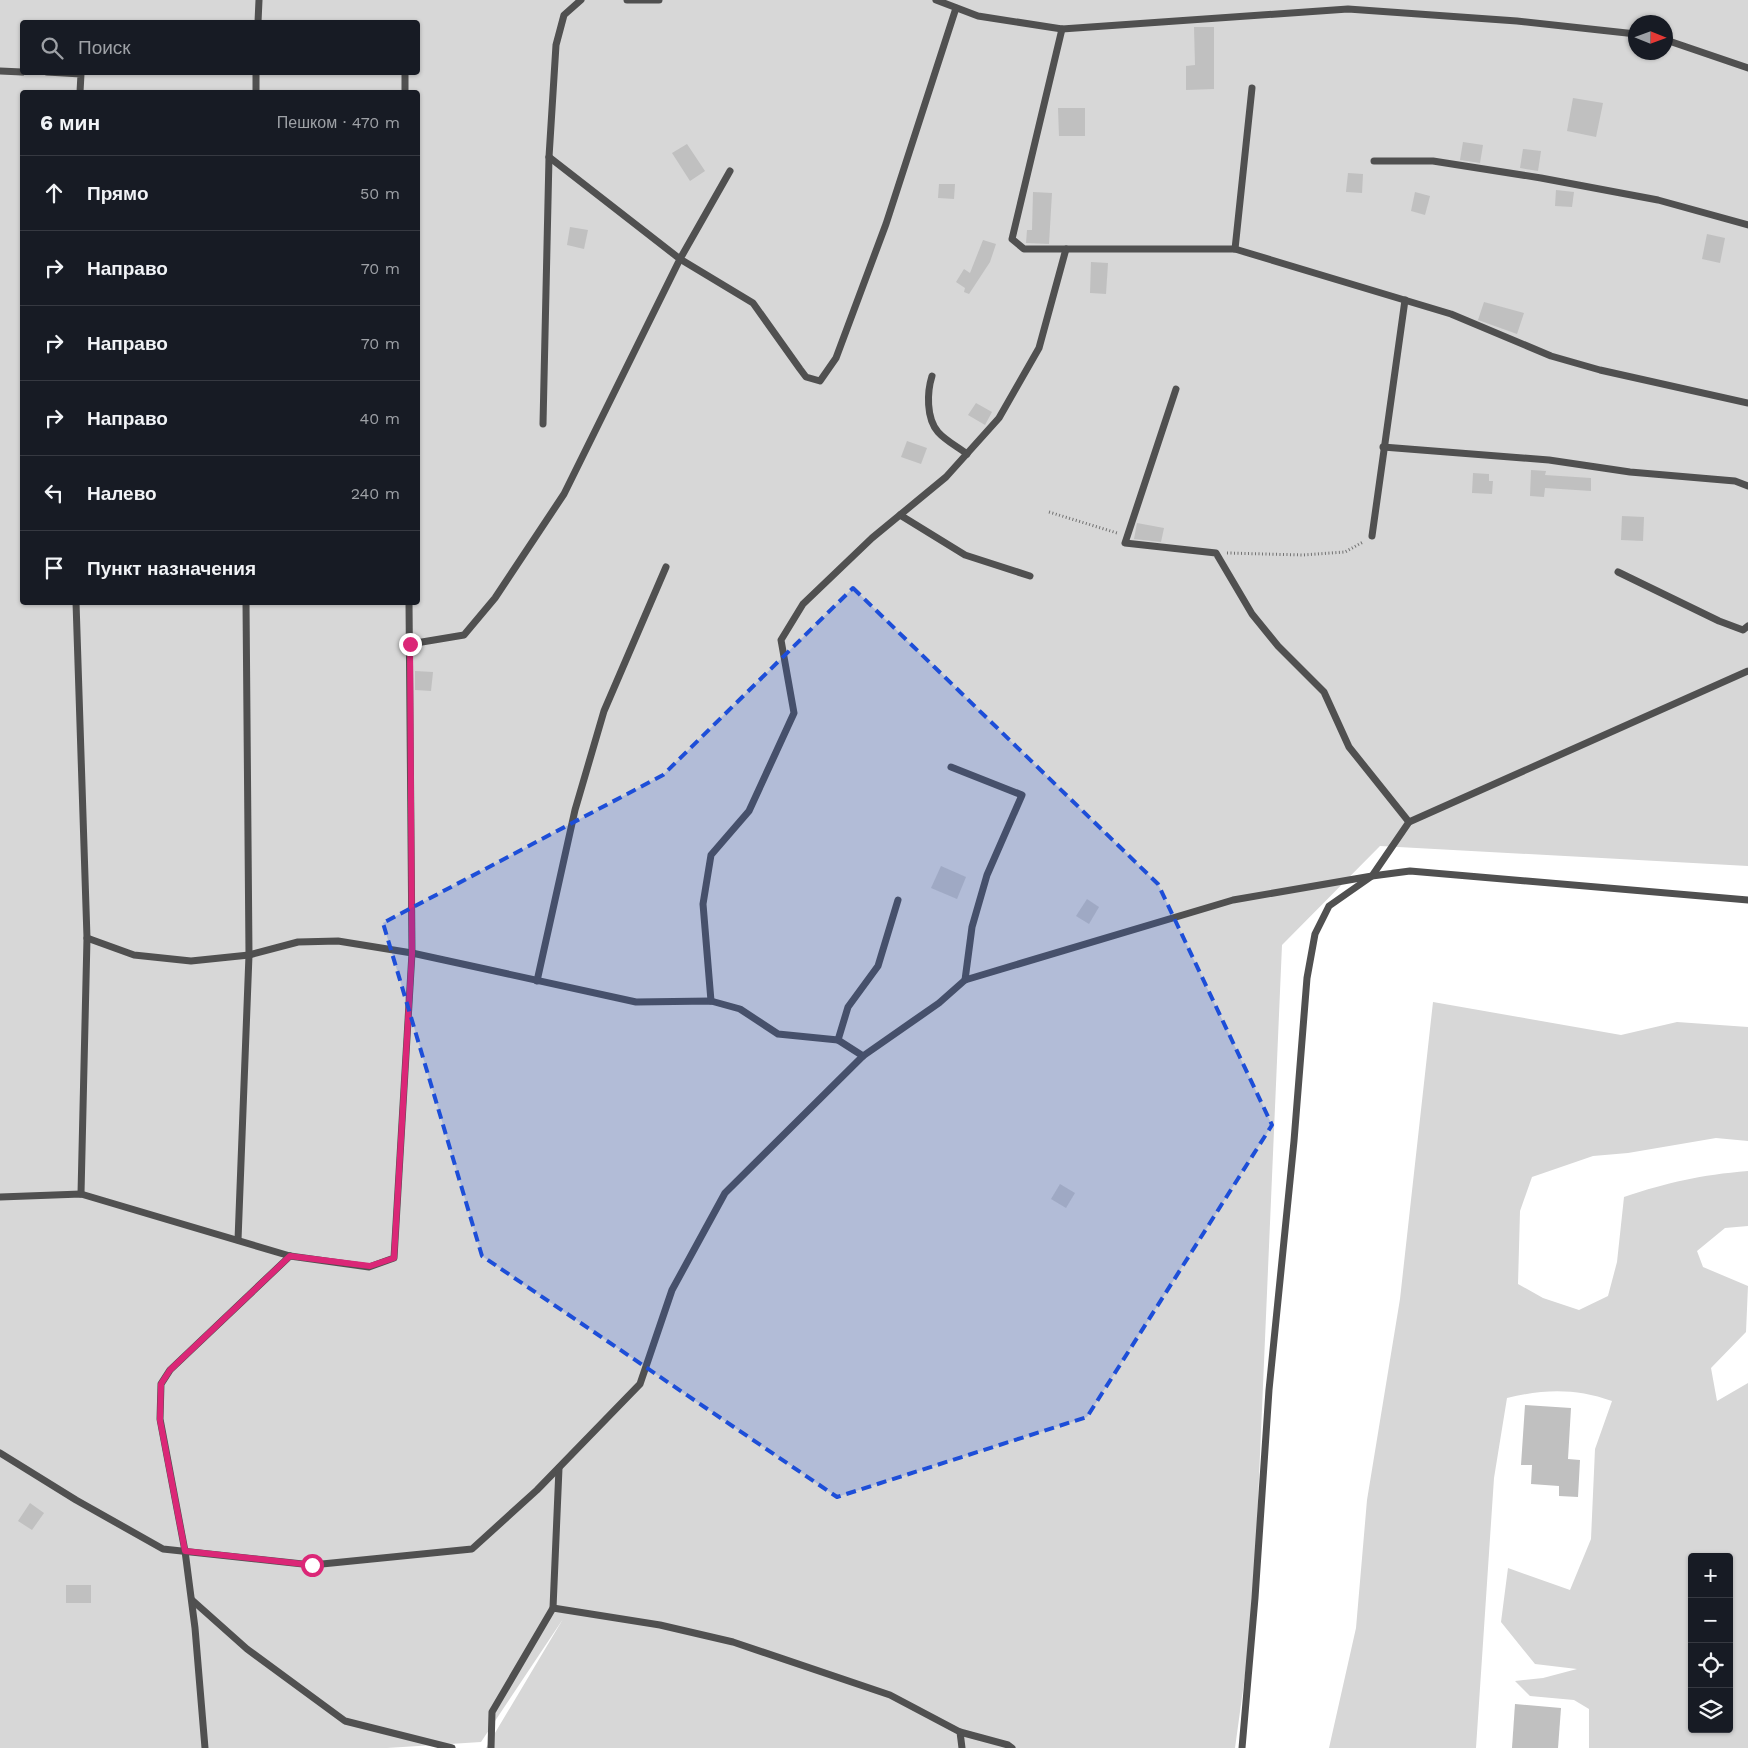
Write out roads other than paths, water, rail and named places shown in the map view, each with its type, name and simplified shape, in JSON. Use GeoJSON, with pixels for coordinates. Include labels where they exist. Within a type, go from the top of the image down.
{"type":"FeatureCollection","features":[{"type":"Feature","properties":{"kind":"lane"},"geometry":{"type":"LineString","coordinates":[[258,20],[259,0]]}},
{"type":"Feature","properties":{"kind":"lane"},"geometry":{"type":"LineString","coordinates":[[543,424],[549,157],[556,45],[564,15],[581,0]]}},
{"type":"Feature","properties":{"kind":"lane"},"geometry":{"type":"LineString","coordinates":[[627,0],[659,0]]}},
{"type":"Feature","properties":{"kind":"lane"},"geometry":{"type":"LineString","coordinates":[[936,0],[978,16],[1062,29],[1348,9],[1517,21],[1628,33]]}},
{"type":"Feature","properties":{"kind":"lane"},"geometry":{"type":"LineString","coordinates":[[549,157],[680,259],[753,303],[806,377],[820,381],[836,358],[886,224],[956,8]]}},
{"type":"Feature","properties":{"kind":"lane"},"geometry":{"type":"LineString","coordinates":[[1062,29],[1012,239],[1024,249],[1235,249],[1451,314],[1551,356],[1600,370],[1748,404]]}},
{"type":"Feature","properties":{"kind":"lane"},"geometry":{"type":"LineString","coordinates":[[1673,42],[1748,68]]}},
{"type":"Feature","properties":{"kind":"lane"},"geometry":{"type":"LineString","coordinates":[[0,71],[20,72]]}},
{"type":"Feature","properties":{"kind":"lane"},"geometry":{"type":"LineString","coordinates":[[80,90],[81,75]]}},
{"type":"Feature","properties":{"kind":"lane"},"geometry":{"type":"LineString","coordinates":[[256,75],[256,90]]}},
{"type":"Feature","properties":{"kind":"lane"},"geometry":{"type":"LineString","coordinates":[[405,75],[405,90]]}},
{"type":"Feature","properties":{"kind":"lane"},"geometry":{"type":"LineString","coordinates":[[1235,249],[1252,88]]}},
{"type":"Feature","properties":{"kind":"lane"},"geometry":{"type":"LineString","coordinates":[[1374,161],[1433,161],[1541,178],[1658,200],[1748,225]]}},
{"type":"Feature","properties":{"kind":"lane"},"geometry":{"type":"LineString","coordinates":[[410,644],[464,635],[495,598],[564,494],[680,259],[730,171]]}},
{"type":"Feature","properties":{"kind":"lane"},"geometry":{"type":"LineString","coordinates":[[711,1001],[703,904],[711,855],[749,811],[794,712],[781,640],[803,604],[872,538],[946,477],[999,418],[1039,348],[1066,249]]}},
{"type":"Feature","properties":{"kind":"lane"},"geometry":{"type":"LineString","coordinates":[[1372,536],[1405,300]]}},
{"type":"Feature","properties":{"kind":"lane"},"geometry":{"type":"LineString","coordinates":[[932,376],[929,384],[929,410],[938,432],[966,454]]}},
{"type":"Feature","properties":{"kind":"lane"},"geometry":{"type":"LineString","coordinates":[[1176,389],[1125,543],[1216,553],[1252,614],[1278,646],[1324,692],[1349,747],[1409,822]]}},
{"type":"Feature","properties":{"kind":"lane"},"geometry":{"type":"LineString","coordinates":[[1383,447],[1549,460],[1630,472],[1735,481],[1748,486]]}},
{"type":"Feature","properties":{"kind":"lane"},"geometry":{"type":"LineString","coordinates":[[900,515],[965,555],[1030,576]]}},
{"type":"Feature","properties":{"kind":"lane"},"geometry":{"type":"LineString","coordinates":[[537,981],[575,810],[604,711],[666,567]]}},
{"type":"Feature","properties":{"kind":"lane"},"geometry":{"type":"LineString","coordinates":[[1618,572],[1719,621],[1743,630],[1748,626]]}},
{"type":"Feature","properties":{"kind":"lane"},"geometry":{"type":"LineString","coordinates":[[76,605],[87,938],[81,1194]]}},
{"type":"Feature","properties":{"kind":"lane"},"geometry":{"type":"LineString","coordinates":[[238,1240],[249,955],[246,605]]}},
{"type":"Feature","properties":{"kind":"lane"},"geometry":{"type":"LineString","coordinates":[[0,1197],[81,1194],[290,1256],[370,1266],[394,1258],[412,953],[409,605]]}},
{"type":"Feature","properties":{"kind":"lane"},"geometry":{"type":"LineString","coordinates":[[1242,1748],[1255,1598],[1269,1390],[1294,1141],[1307,978],[1315,934],[1329,906],[1372,876],[1409,822],[1748,671]]}},
{"type":"Feature","properties":{"kind":"lane"},"geometry":{"type":"LineString","coordinates":[[951,767],[1022,795],[987,875],[972,927],[966,980]]}},
{"type":"Feature","properties":{"kind":"lane"},"geometry":{"type":"LineString","coordinates":[[0,1453],[76,1500],[163,1549],[312,1565],[472,1549],[538,1490],[640,1384],[672,1290],[725,1192],[863,1056],[939,1003],[966,980],[1234,900],[1410,870],[1748,900]]}},
{"type":"Feature","properties":{"kind":"lane"},"geometry":{"type":"LineString","coordinates":[[838,1040],[848,1007],[878,966],[898,900]]}},
{"type":"Feature","properties":{"kind":"lane"},"geometry":{"type":"LineString","coordinates":[[87,938],[134,955],[182,960],[249,955],[298,942],[338,941],[412,953],[636,1002],[711,1001],[740,1009],[778,1034],[838,1040],[863,1056]]}},
{"type":"Feature","properties":{"kind":"lane"},"geometry":{"type":"LineString","coordinates":[[205,1748],[192,1600],[185,1551],[160,1420],[161,1384],[170,1370],[290,1256]]}},
{"type":"Feature","properties":{"kind":"lane"},"geometry":{"type":"LineString","coordinates":[[491,1748],[492,1712],[553,1608],[559,1468]]}},
{"type":"Feature","properties":{"kind":"lane"},"geometry":{"type":"LineString","coordinates":[[192,1600],[247,1649],[345,1721],[452,1748]]}},
{"type":"Feature","properties":{"kind":"lane"},"geometry":{"type":"LineString","coordinates":[[553,1608],[660,1625],[733,1642],[890,1695],[960,1732],[1008,1745],[1012,1748]]}},
{"type":"Feature","properties":{"kind":"lane"},"geometry":{"type":"LineString","coordinates":[[960,1732],[962,1748]]}}]}
